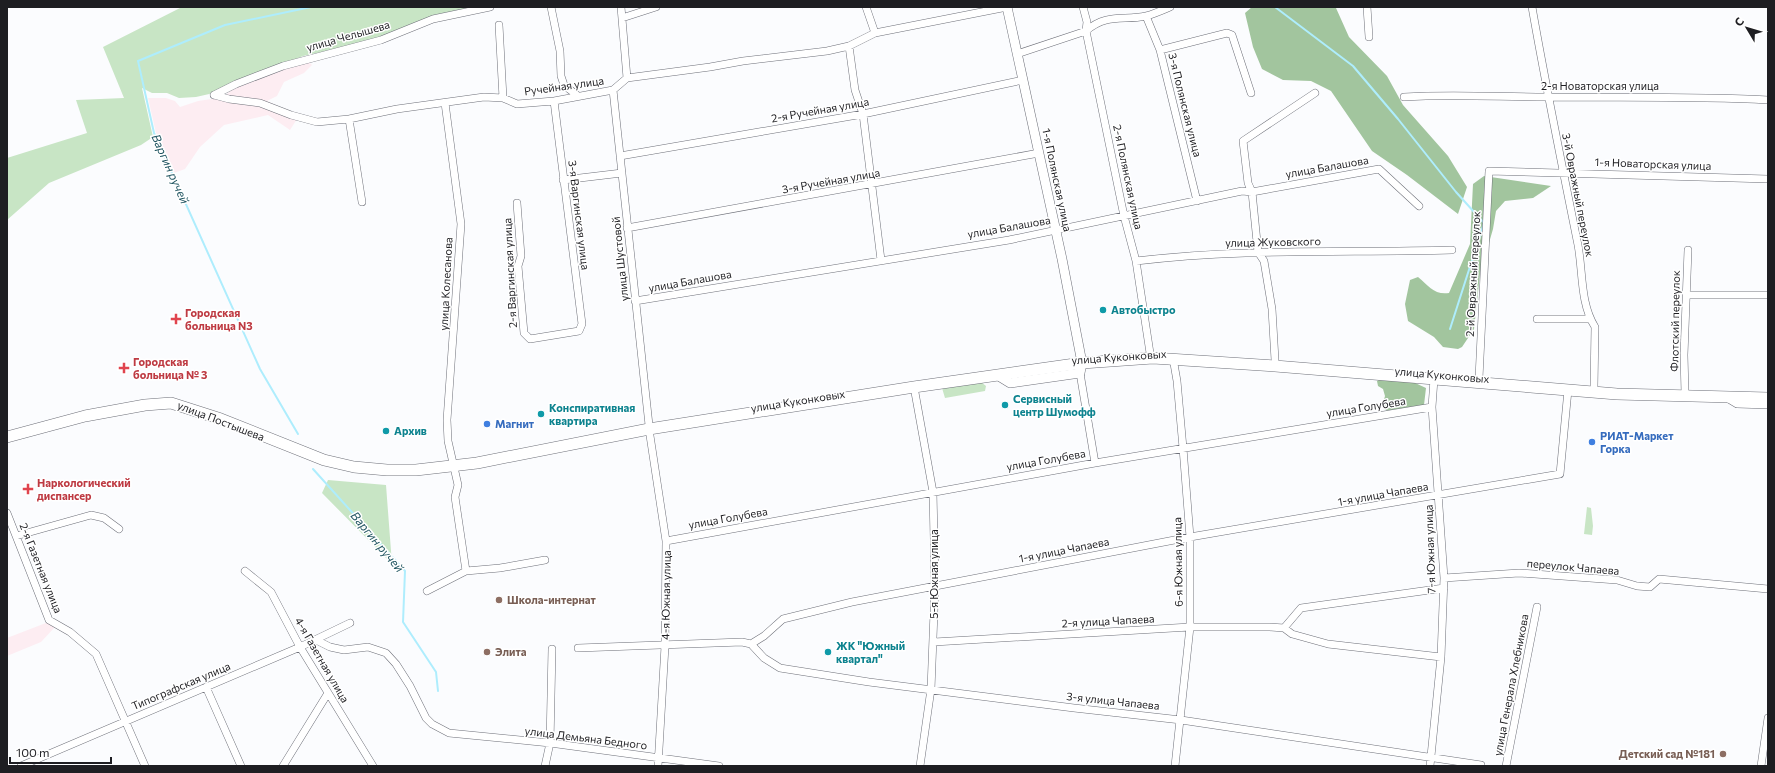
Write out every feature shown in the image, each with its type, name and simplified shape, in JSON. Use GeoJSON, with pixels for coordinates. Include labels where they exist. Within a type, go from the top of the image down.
{"type":"FeatureCollection","features":[{"type":"Feature","properties":{"kind":"main road","name":"улица Куконковых"},"geometry":{"type":"LineString","coordinates":[[387,470],[416,470],[477,463],[527,449],[649,427],[914,385],[1081,365],[1150,353],[1184,353],[1479,378],[1685,393],[1768,393]]}},
{"type":"Feature","properties":{"kind":"main road","name":"улица Куконковых"},"geometry":{"type":"LineString","coordinates":[[914,385],[1120,359],[1173,358],[1617,394],[1768,398]]}},
{"type":"Feature","properties":{"kind":"main road","name":"улица Постышева"},"geometry":{"type":"LineString","coordinates":[[7,437],[85,416],[145,405],[171,402],[221,419],[324,460],[354,466],[387,470]]}},
{"type":"Feature","properties":{"kind":"street","name":"улица Челышева"},"geometry":{"type":"LineString","coordinates":[[214,95],[236,84],[283,66],[380,40],[433,19],[490,7]]}},
{"type":"Feature","properties":{"kind":"street"},"geometry":{"type":"LineString","coordinates":[[551,7],[560,51],[561,76],[564,85],[578,96]]}},
{"type":"Feature","properties":{"kind":"street"},"geometry":{"type":"LineString","coordinates":[[621,7],[627,78],[743,61],[827,51],[849,46],[875,34],[1007,7]]}},
{"type":"Feature","properties":{"kind":"street"},"geometry":{"type":"LineString","coordinates":[[622,18],[656,7]]}},
{"type":"Feature","properties":{"kind":"street"},"geometry":{"type":"LineString","coordinates":[[866,7],[875,34]]}},
{"type":"Feature","properties":{"kind":"street","name":"1-я Полянская улица"},"geometry":{"type":"LineString","coordinates":[[1007,7],[1056,230],[1081,365]]}},
{"type":"Feature","properties":{"kind":"street","name":"2-я Полянская улица"},"geometry":{"type":"LineString","coordinates":[[1083,7],[1087,22],[1086,31],[1124,216],[1136,261],[1150,353]]}},
{"type":"Feature","properties":{"kind":"street"},"geometry":{"type":"LineString","coordinates":[[1017,54],[1086,31],[1094,24],[1118,17],[1146,16],[1170,7]]}},
{"type":"Feature","properties":{"kind":"street"},"geometry":{"type":"LineString","coordinates":[[1367,7],[1369,37]]}},
{"type":"Feature","properties":{"kind":"street","name":"3-й Овражный переулок"},"geometry":{"type":"LineString","coordinates":[[1532,7],[1548,97],[1578,247],[1585,300],[1590,319],[1595,327],[1594,387]]}},
{"type":"Feature","properties":{"kind":"street","name":"3-я Полянская улица"},"geometry":{"type":"LineString","coordinates":[[1146,16],[1160,50],[1197,201]]}},
{"type":"Feature","properties":{"kind":"street"},"geometry":{"type":"LineString","coordinates":[[499,25],[503,98]]}},
{"type":"Feature","properties":{"kind":"street"},"geometry":{"type":"LineString","coordinates":[[1160,50],[1227,33],[1232,35],[1251,92]]}},
{"type":"Feature","properties":{"kind":"street"},"geometry":{"type":"LineString","coordinates":[[849,46],[855,90],[863,114],[873,185],[881,260]]}},
{"type":"Feature","properties":{"kind":"street","name":"Ручейная улица"},"geometry":{"type":"LineString","coordinates":[[214,95],[229,99],[260,103],[291,115],[317,122],[349,119],[397,109],[484,97],[503,98],[517,104],[554,101],[613,90],[627,78]]}},
{"type":"Feature","properties":{"kind":"street","name":"2-я Ручейная улица"},"geometry":{"type":"LineString","coordinates":[[620,156],[863,114],[1023,80]]}},
{"type":"Feature","properties":{"kind":"street","name":"улица Шустовой"},"geometry":{"type":"LineString","coordinates":[[613,90],[649,427]]}},
{"type":"Feature","properties":{"kind":"street"},"geometry":{"type":"LineString","coordinates":[[1275,360],[1272,309],[1264,261],[1258,252],[1252,192],[1248,183],[1243,141],[1315,93]]}},
{"type":"Feature","properties":{"kind":"street","name":"2-я Новаторская улица"},"geometry":{"type":"LineString","coordinates":[[1404,97],[1431,95],[1548,97],[1654,96],[1768,100]]}},
{"type":"Feature","properties":{"kind":"street","name":"3-я Варгинская улица"},"geometry":{"type":"LineString","coordinates":[[530,338],[579,331],[582,324],[554,101]]}},
{"type":"Feature","properties":{"kind":"street","name":"улица Колесанова"},"geometry":{"type":"LineString","coordinates":[[445,103],[461,224],[447,420],[448,441],[458,485],[455,497],[466,571]]}},
{"type":"Feature","properties":{"kind":"street"},"geometry":{"type":"LineString","coordinates":[[349,119],[362,202]]}},
{"type":"Feature","properties":{"kind":"street","name":"3-я Ручейная улица"},"geometry":{"type":"LineString","coordinates":[[628,228],[873,185],[1039,153]]}},
{"type":"Feature","properties":{"kind":"street","name":"улица Балашова"},"geometry":{"type":"LineString","coordinates":[[635,301],[1009,240],[1242,191],[1252,192],[1379,169],[1419,206]]}},
{"type":"Feature","properties":{"kind":"street","name":"1-я Новаторская улица"},"geometry":{"type":"LineString","coordinates":[[1489,171],[1768,179]]}},
{"type":"Feature","properties":{"kind":"street","name":"2-й Овражный переулок"},"geometry":{"type":"LineString","coordinates":[[1479,378],[1489,171]]}},
{"type":"Feature","properties":{"kind":"street"},"geometry":{"type":"LineString","coordinates":[[563,180],[622,173]]}},
{"type":"Feature","properties":{"kind":"street","name":"2-я Варгинская улица"},"geometry":{"type":"LineString","coordinates":[[517,203],[521,256],[518,266],[524,333],[530,338]]}},
{"type":"Feature","properties":{"kind":"street","name":"улица Жуковского"},"geometry":{"type":"LineString","coordinates":[[1136,261],[1258,252],[1452,250]]}},
{"type":"Feature","properties":{"kind":"street","name":"Флотский переулок"},"geometry":{"type":"LineString","coordinates":[[1685,393],[1684,355],[1688,250]]}},
{"type":"Feature","properties":{"kind":"street"},"geometry":{"type":"LineString","coordinates":[[1686,295],[1768,295]]}},
{"type":"Feature","properties":{"kind":"street"},"geometry":{"type":"LineString","coordinates":[[1537,319],[1590,319]]}},
{"type":"Feature","properties":{"kind":"street","name":"6-я Южная улица"},"geometry":{"type":"LineString","coordinates":[[1173,358],[1184,448],[1190,537],[1190,627],[1175,766]]}},
{"type":"Feature","properties":{"kind":"street"},"geometry":{"type":"LineString","coordinates":[[1081,365],[1095,463]]}},
{"type":"Feature","properties":{"kind":"street","name":"7-я Южная улица"},"geometry":{"type":"LineString","coordinates":[[1430,766],[1441,658],[1444,588],[1432,407],[1434,379]]}},
{"type":"Feature","properties":{"kind":"street","name":"5-я Южная улица"},"geometry":{"type":"LineString","coordinates":[[914,385],[933,492],[935,586],[931,689],[920,766]]}},
{"type":"Feature","properties":{"kind":"street","name":"1-я улица Чапаева"},"geometry":{"type":"LineString","coordinates":[[751,644],[764,636],[783,619],[852,602],[1190,537],[1560,474],[1568,390]]}},
{"type":"Feature","properties":{"kind":"street"},"geometry":{"type":"LineString","coordinates":[[1726,398],[1737,404],[1768,405]]}},
{"type":"Feature","properties":{"kind":"street","name":"улица Голубева"},"geometry":{"type":"LineString","coordinates":[[666,541],[1095,463],[1432,407]]}},
{"type":"Feature","properties":{"kind":"street","name":"4-я Южная улица"},"geometry":{"type":"LineString","coordinates":[[649,427],[666,541],[665,646],[658,766]]}},
{"type":"Feature","properties":{"kind":"street","name":"2-я Газетная улица"},"geometry":{"type":"LineString","coordinates":[[7,513],[49,620],[70,632],[96,654],[145,766]]}},
{"type":"Feature","properties":{"kind":"street"},"geometry":{"type":"LineString","coordinates":[[16,536],[91,515],[104,518],[119,529]]}},
{"type":"Feature","properties":{"kind":"street"},"geometry":{"type":"LineString","coordinates":[[427,591],[466,571],[500,568],[545,560]]}},
{"type":"Feature","properties":{"kind":"street","name":"4-я Газетная улица"},"geometry":{"type":"LineString","coordinates":[[245,571],[271,592],[300,647],[373,766]]}},
{"type":"Feature","properties":{"kind":"street","name":"переулок Чапаева"},"geometry":{"type":"LineString","coordinates":[[1444,578],[1519,573],[1617,580],[1637,586],[1650,587],[1659,579],[1768,589]]}},
{"type":"Feature","properties":{"kind":"street"},"geometry":{"type":"LineString","coordinates":[[1284,628],[1301,608],[1444,588]]}},
{"type":"Feature","properties":{"kind":"street","name":"улица Генерала Хлебникова"},"geometry":{"type":"LineString","coordinates":[[1506,766],[1537,607]]}},
{"type":"Feature","properties":{"kind":"street","name":"Типографская улица"},"geometry":{"type":"LineString","coordinates":[[21,766],[36,763],[126,721],[316,640],[350,623]]}},
{"type":"Feature","properties":{"kind":"street","name":"2-я улица Чапаева"},"geometry":{"type":"LineString","coordinates":[[934,642],[1190,627],[1284,628],[1292,634],[1328,644],[1441,658]]}},
{"type":"Feature","properties":{"kind":"street","name":"улица Демьяна Бедного"},"geometry":{"type":"LineString","coordinates":[[316,640],[330,647],[344,650],[368,647],[386,653],[396,664],[410,686],[426,718],[432,724],[449,733],[550,744],[719,766]]}},
{"type":"Feature","properties":{"kind":"street"},"geometry":{"type":"LineString","coordinates":[[578,648],[742,642],[751,644]]}},
{"type":"Feature","properties":{"kind":"street","name":"3-я улица Чапаева"},"geometry":{"type":"LineString","coordinates":[[751,644],[764,658],[780,668],[869,682],[1181,720],[1481,765]]}},
{"type":"Feature","properties":{"kind":"street"},"geometry":{"type":"LineString","coordinates":[[545,766],[550,744],[552,649]]}},
{"type":"Feature","properties":{"kind":"street"},"geometry":{"type":"LineString","coordinates":[[206,687],[242,766]]}},
{"type":"Feature","properties":{"kind":"street"},"geometry":{"type":"LineString","coordinates":[[283,766],[328,693]]}},
{"type":"Feature","properties":{"kind":"street"},"geometry":{"type":"LineString","coordinates":[[1761,766],[1768,718]]}},
{"type":"Feature","properties":{"kind":"shaded area"},"geometry":{"type":"Polygon","coordinates":[[[307,60],[312,65],[304,73],[284,82],[277,96],[267,101],[291,112],[297,119],[290,130],[268,115],[224,125],[200,147],[185,169],[174,173],[156,133],[148,98],[166,98],[175,101],[180,107],[198,101],[218,98],[227,94],[236,86],[307,60]]]}},
{"type":"Feature","properties":{"kind":"shaded area"},"geometry":{"type":"Polygon","coordinates":[[[51,621],[55,627],[41,642],[7,656],[7,638],[51,621]]]}},
{"type":"Feature","properties":{"kind":"green space"},"geometry":{"type":"Polygon","coordinates":[[[182,7],[474,7],[434,15],[402,31],[354,45],[303,56],[218,92],[196,97],[179,98],[167,93],[152,93],[142,88],[153,137],[141,145],[49,183],[7,220],[7,158],[87,133],[76,100],[124,98],[103,47],[182,7]]]}},
{"type":"Feature","properties":{"kind":"green space"},"geometry":{"type":"Polygon","coordinates":[[[1252,7],[1336,8],[1349,37],[1387,76],[1403,105],[1448,156],[1467,187],[1458,214],[1407,175],[1372,151],[1331,91],[1311,81],[1283,80],[1262,69],[1253,47],[1245,13],[1252,7]]]}},
{"type":"Feature","properties":{"kind":"green space"},"geometry":{"type":"Polygon","coordinates":[[[1484,176],[1551,186],[1533,198],[1505,201],[1496,211],[1493,229],[1480,274],[1474,329],[1462,347],[1458,349],[1443,347],[1434,337],[1408,321],[1405,304],[1410,280],[1418,277],[1429,287],[1439,293],[1449,293],[1470,244],[1473,184],[1484,176]]]}},
{"type":"Feature","properties":{"kind":"green space"},"geometry":{"type":"Polygon","coordinates":[[[1381,379],[1413,382],[1426,388],[1424,405],[1387,411],[1382,407],[1385,396],[1383,389],[1378,386],[1377,381],[1381,379]]]}},
{"type":"Feature","properties":{"kind":"green space"},"geometry":{"type":"Polygon","coordinates":[[[981,382],[986,386],[985,391],[945,398],[942,388],[981,382]]]}},
{"type":"Feature","properties":{"kind":"green space"},"geometry":{"type":"Polygon","coordinates":[[[328,480],[386,485],[392,564],[322,493],[328,480]]]}},
{"type":"Feature","properties":{"kind":"green space"},"geometry":{"type":"Polygon","coordinates":[[[1587,507],[1591,508],[1593,526],[1592,535],[1584,534],[1587,507]]]}},
{"type":"Feature","properties":{"kind":"waterway","name":"Варгин ручей"},"geometry":{"type":"LineString","coordinates":[[298,434],[260,369],[154,133],[138,61],[225,25],[311,7]]}},
{"type":"Feature","properties":{"kind":"waterway"},"geometry":{"type":"LineString","coordinates":[[1275,7],[1353,66],[1398,119],[1456,192],[1484,223],[1450,329]]}},
{"type":"Feature","properties":{"kind":"waterway","name":"Варгин ручей"},"geometry":{"type":"LineString","coordinates":[[313,469],[405,571],[403,622],[436,672],[438,691]]}},
{"type":"Feature","properties":{"kind":"place","name":"Автобыстро"},"geometry":{"type":"Point","coordinates":[1103,310]}},
{"type":"Feature","properties":{"kind":"place","name":"Городская больница N3"},"geometry":{"type":"Point","coordinates":[176,319]}},
{"type":"Feature","properties":{"kind":"place","name":"Городская больница № 3"},"geometry":{"type":"Point","coordinates":[124,368]}},
{"type":"Feature","properties":{"kind":"place","name":"Сервисный центр Шумофф"},"geometry":{"type":"Point","coordinates":[1005,405]}},
{"type":"Feature","properties":{"kind":"place","name":"Конспиративная квартира"},"geometry":{"type":"Point","coordinates":[541,414]}},
{"type":"Feature","properties":{"kind":"place","name":"Магнит"},"geometry":{"type":"Point","coordinates":[487,424]}},
{"type":"Feature","properties":{"kind":"place","name":"Архив"},"geometry":{"type":"Point","coordinates":[386,431]}},
{"type":"Feature","properties":{"kind":"place","name":"РИАТ-Маркет Горка"},"geometry":{"type":"Point","coordinates":[1592,442]}},
{"type":"Feature","properties":{"kind":"place","name":"Наркологический диспансер"},"geometry":{"type":"Point","coordinates":[28,489]}},
{"type":"Feature","properties":{"kind":"place","name":"Школа-интернат"},"geometry":{"type":"Point","coordinates":[499,600]}},
{"type":"Feature","properties":{"kind":"place","name":"Элита"},"geometry":{"type":"Point","coordinates":[487,652]}},
{"type":"Feature","properties":{"kind":"place","name":"ЖК \"Южный квартал\""},"geometry":{"type":"Point","coordinates":[828,652]}},
{"type":"Feature","properties":{"kind":"place","name":"Детский сад №181"},"geometry":{"type":"Point","coordinates":[1723,754]}}]}
